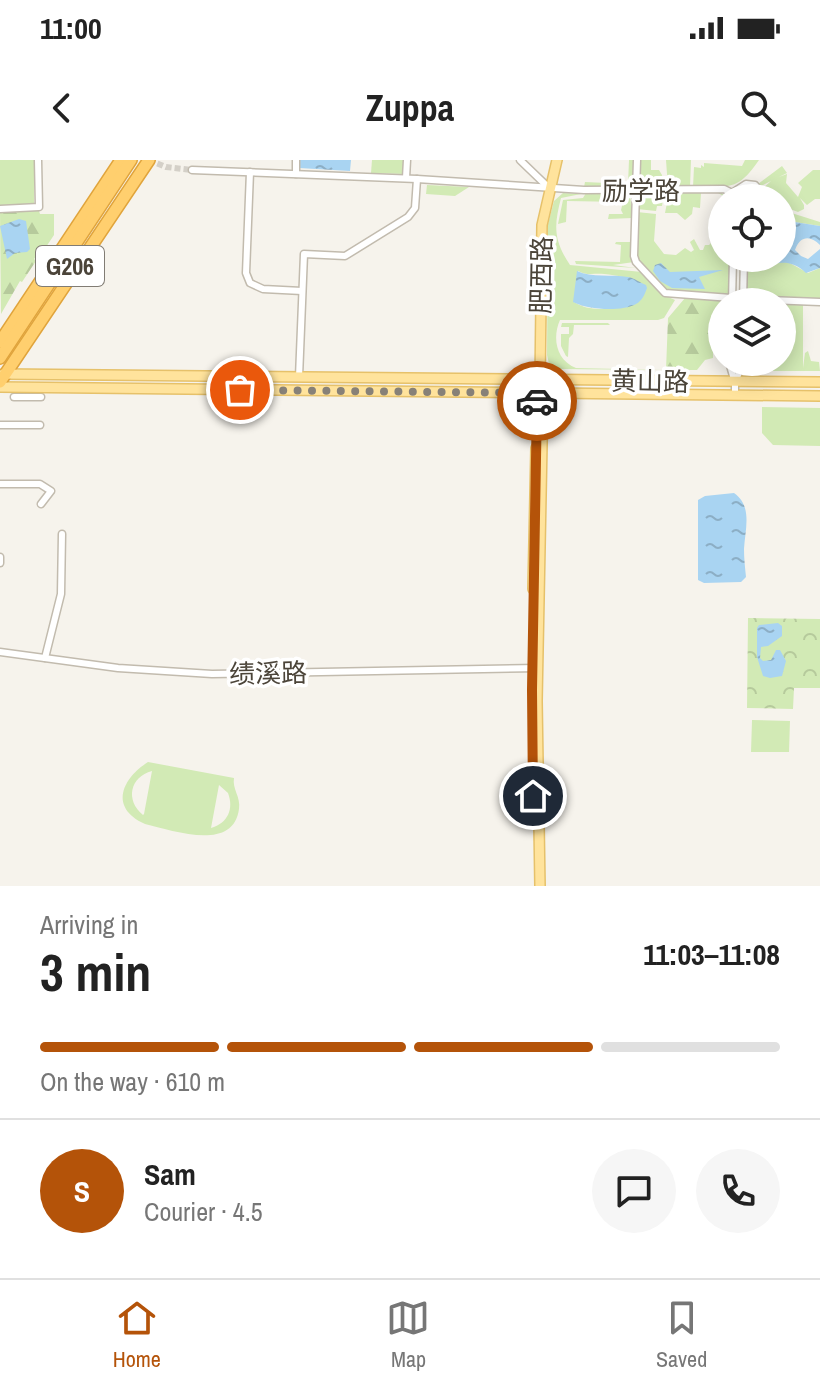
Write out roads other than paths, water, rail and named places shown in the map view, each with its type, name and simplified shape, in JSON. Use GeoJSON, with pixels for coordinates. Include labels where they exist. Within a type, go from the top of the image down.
{"type":"FeatureCollection","features":[{"type":"Feature","properties":{"kind":"highway"},"geometry":{"type":"LineString","coordinates":[[0,342],[121,160]]}},
{"type":"Feature","properties":{"kind":"highway"},"geometry":{"type":"LineString","coordinates":[[0,358],[131,160]]}},
{"type":"Feature","properties":{"kind":"highway","name":"G206"},"geometry":{"type":"LineString","coordinates":[[1,378],[142,160]]}},
{"type":"Feature","properties":{"kind":"highway"},"geometry":{"type":"LineString","coordinates":[[1,378],[149,160]]}},
{"type":"Feature","properties":{"kind":"main road","name":"肥西路"},"geometry":{"type":"LineString","coordinates":[[538,886],[535,668],[541,229],[557,160]]}},
{"type":"Feature","properties":{"kind":"main road","name":"黄山路"},"geometry":{"type":"LineString","coordinates":[[1,378],[299,377],[820,382]]}},
{"type":"Feature","properties":{"kind":"main road","name":"黄山路"},"geometry":{"type":"LineString","coordinates":[[1,378],[540,393],[820,396]]}},
{"type":"Feature","properties":{"kind":"street"},"geometry":{"type":"LineString","coordinates":[[0,209],[39,207],[38,160]]}},
{"type":"Feature","properties":{"kind":"street"},"geometry":{"type":"LineString","coordinates":[[296,160],[296,174]]}},
{"type":"Feature","properties":{"kind":"street"},"geometry":{"type":"LineString","coordinates":[[406,178],[407,160]]}},
{"type":"Feature","properties":{"kind":"street"},"geometry":{"type":"LineString","coordinates":[[520,160],[549,188]]}},
{"type":"Feature","properties":{"kind":"street"},"geometry":{"type":"LineString","coordinates":[[637,160],[634,256],[661,290],[671,296],[708,297]]}},
{"type":"Feature","properties":{"kind":"street","name":"励学路"},"geometry":{"type":"LineString","coordinates":[[192,170],[406,178],[494,186],[636,191],[708,189]]}},
{"type":"Feature","properties":{"kind":"street"},"geometry":{"type":"LineString","coordinates":[[250,172],[246,273],[250,283],[263,289],[302,291]]}},
{"type":"Feature","properties":{"kind":"street"},"geometry":{"type":"LineString","coordinates":[[299,377],[304,254],[345,256],[408,217],[415,208],[417,179]]}},
{"type":"Feature","properties":{"kind":"street"},"geometry":{"type":"LineString","coordinates":[[796,301],[820,302]]}},
{"type":"Feature","properties":{"kind":"street"},"geometry":{"type":"LineString","coordinates":[[733,376],[735,394]]}},
{"type":"Feature","properties":{"kind":"street"},"geometry":{"type":"LineString","coordinates":[[735,383],[738,376]]}},
{"type":"Feature","properties":{"kind":"street"},"geometry":{"type":"LineString","coordinates":[[14,397],[41,397]]}},
{"type":"Feature","properties":{"kind":"street"},"geometry":{"type":"LineString","coordinates":[[0,425],[40,425]]}},
{"type":"Feature","properties":{"kind":"street"},"geometry":{"type":"LineString","coordinates":[[0,484],[40,484],[51,491],[41,504]]}},
{"type":"Feature","properties":{"kind":"street"},"geometry":{"type":"LineString","coordinates":[[45,658],[61,594],[62,534]]}},
{"type":"Feature","properties":{"kind":"street","name":"绩溪路"},"geometry":{"type":"LineString","coordinates":[[0,652],[118,668],[212,674],[535,668]]}},
{"type":"Feature","properties":{"kind":"water"},"geometry":{"type":"Polygon","coordinates":[[[300,160],[351,160],[350,171],[299,168],[300,160]]]}},
{"type":"Feature","properties":{"kind":"water"},"geometry":{"type":"Polygon","coordinates":[[[19,219],[26,221],[30,249],[7,259],[0,226],[19,219]]]}},
{"type":"Feature","properties":{"kind":"water"},"geometry":{"type":"Polygon","coordinates":[[[796,222],[820,226],[820,245],[806,238],[796,248],[796,222]]]}},
{"type":"Feature","properties":{"kind":"water"},"geometry":{"type":"Polygon","coordinates":[[[820,249],[820,268],[806,273],[796,266],[796,251],[808,259],[820,249]]]}},
{"type":"Feature","properties":{"kind":"water"},"geometry":{"type":"Polygon","coordinates":[[[661,263],[670,272],[716,272],[699,277],[705,289],[672,288],[660,281],[653,271],[655,265],[661,263]]]}},
{"type":"Feature","properties":{"kind":"water"},"geometry":{"type":"Polygon","coordinates":[[[577,271],[631,278],[647,288],[640,301],[630,307],[587,307],[573,302],[577,271]]]}},
{"type":"Feature","properties":{"kind":"water"},"geometry":{"type":"Polygon","coordinates":[[[734,493],[746,511],[746,577],[741,582],[704,583],[698,580],[698,500],[705,496],[734,493]]]}},
{"type":"Feature","properties":{"kind":"water"},"geometry":{"type":"Polygon","coordinates":[[[778,623],[782,626],[782,636],[761,647],[760,658],[763,661],[771,660],[776,650],[780,650],[786,661],[782,676],[770,678],[763,676],[757,657],[757,628],[759,625],[778,623]]]}},
{"type":"Feature","properties":{"kind":"tunnel"},"geometry":{"type":"LineString","coordinates":[[149,160],[166,167],[192,170]]}}]}
